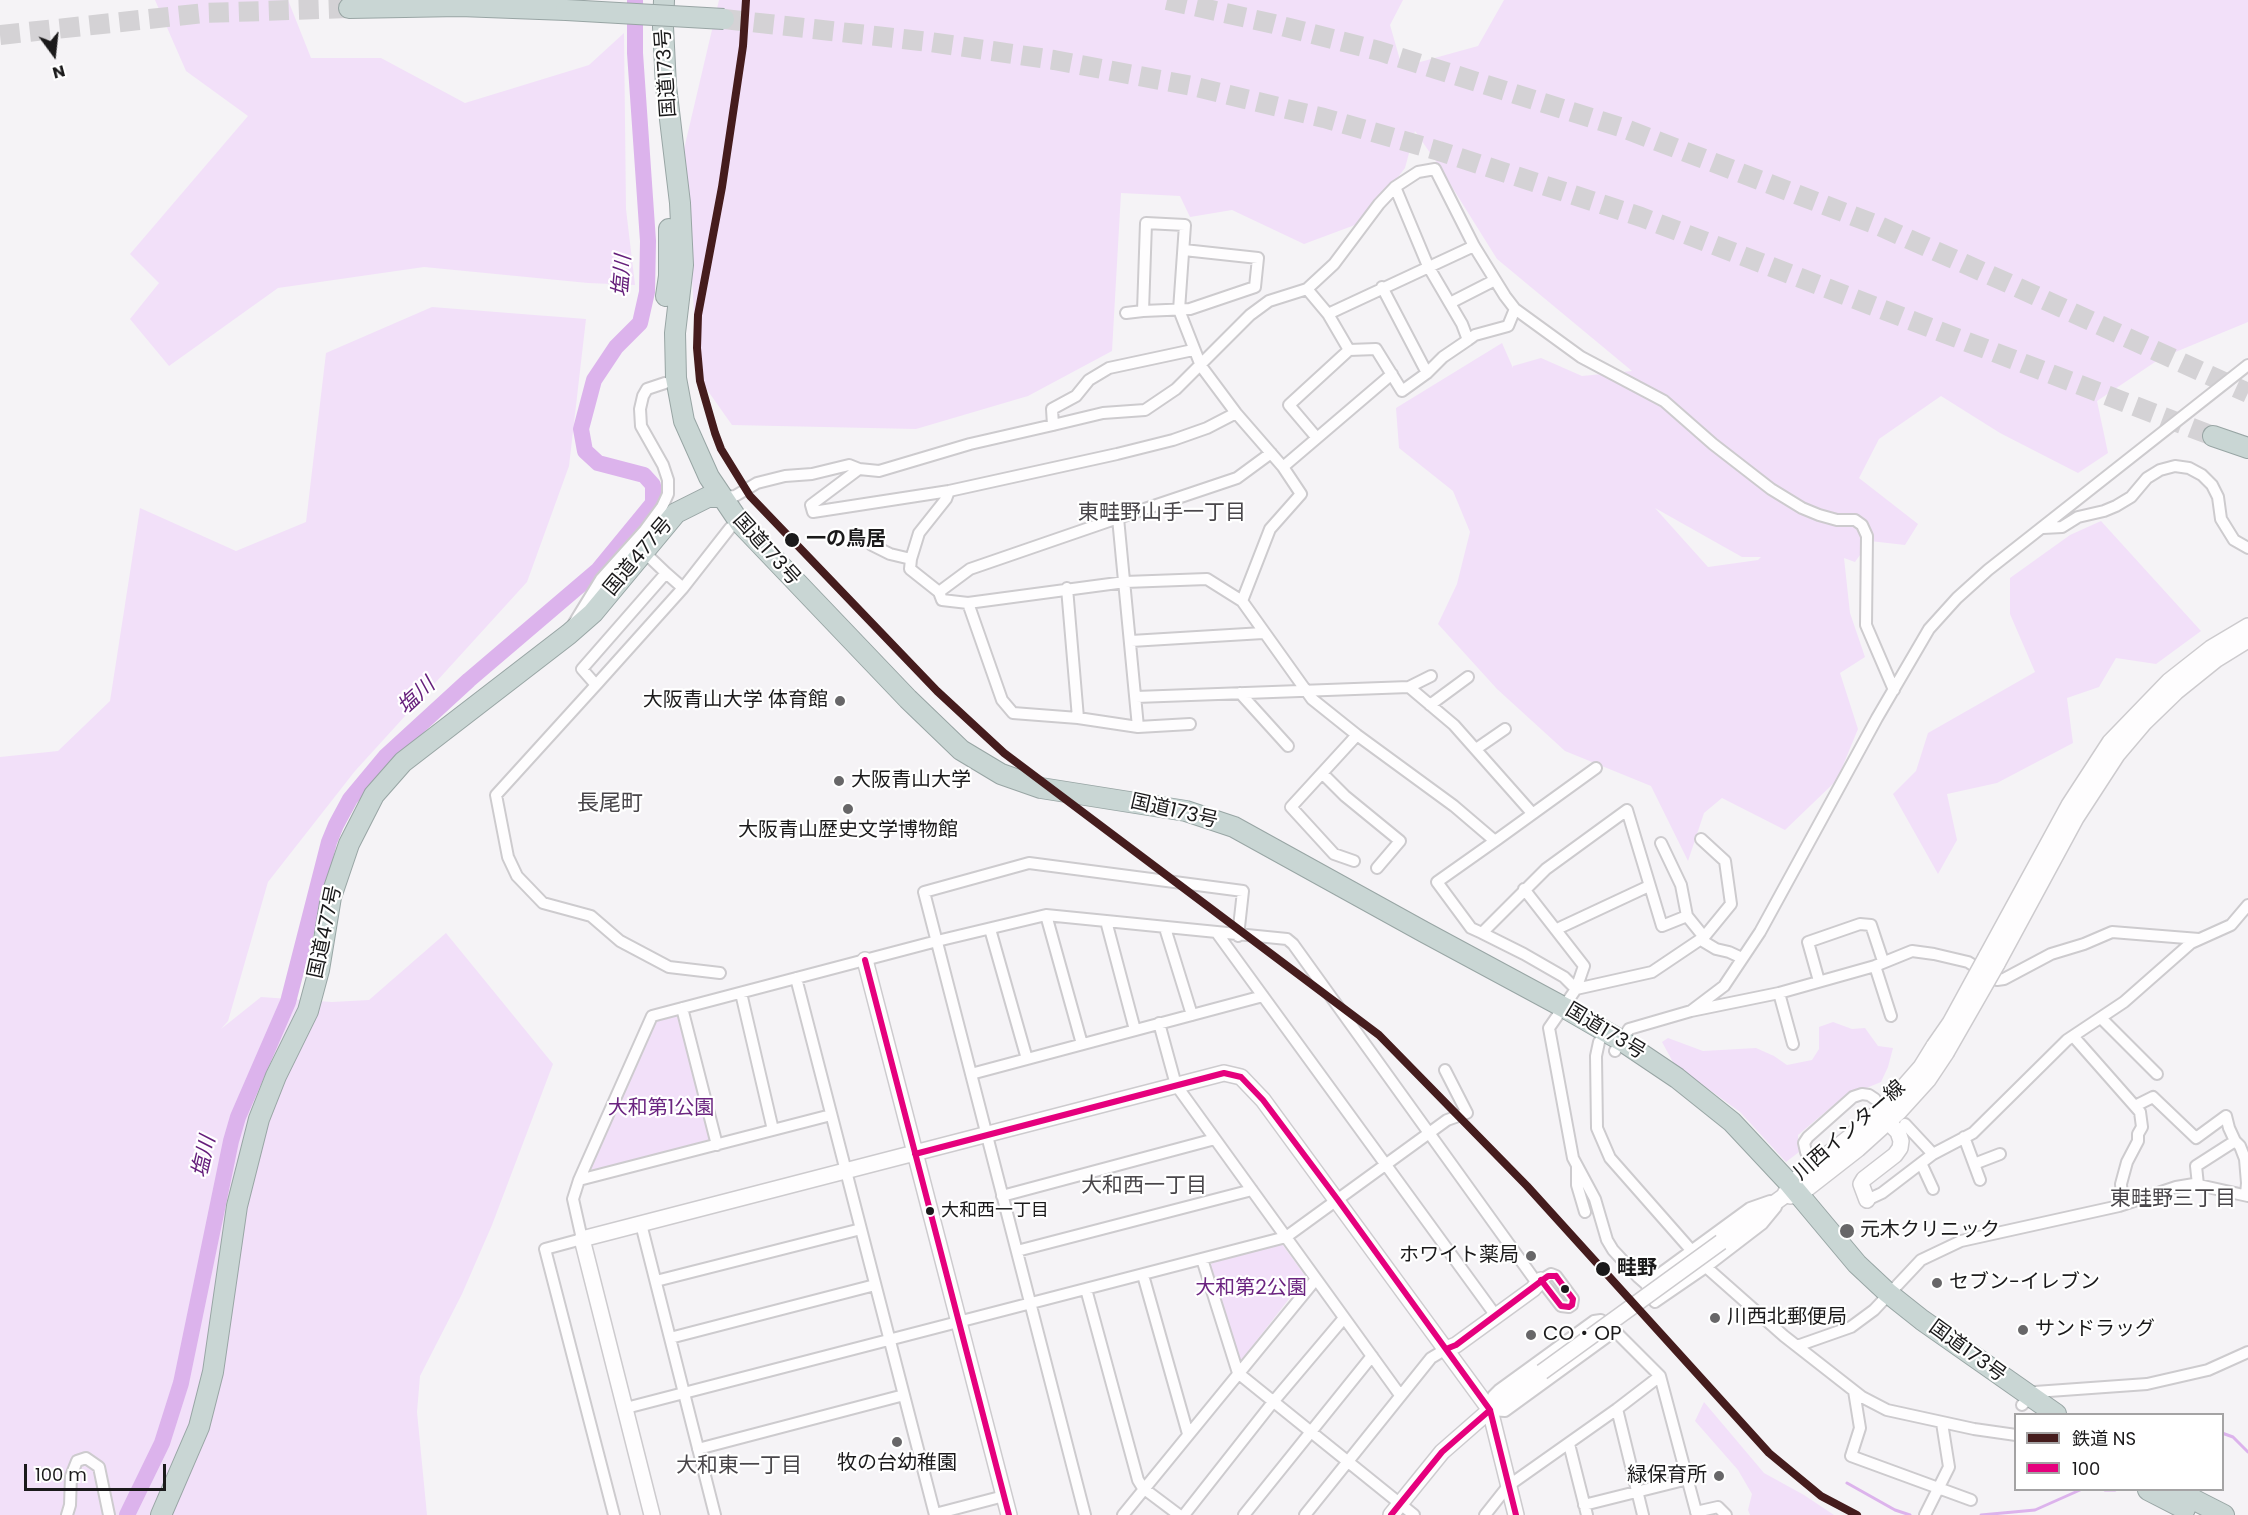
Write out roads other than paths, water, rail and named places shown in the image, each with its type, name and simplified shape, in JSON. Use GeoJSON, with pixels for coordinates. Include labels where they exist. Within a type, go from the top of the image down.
{"type":"FeatureCollection","features":[{"type":"Feature","properties":{"kind":"highway","name":"国道173号"},"geometry":{"type":"LineString","coordinates":[[653,0],[652,53],[669,229],[669,276],[664,310],[665,383],[674,428],[694,477],[908,699],[961,750],[1001,774],[1041,788],[1185,811],[1234,826],[1562,1012],[1612,1045],[1696,1107],[1766,1174],[1791,1192],[1835,1259],[2029,1405],[2053,1413]]}},
{"type":"Feature","properties":{"kind":"highway","name":"国道173号"},"geometry":{"type":"LineString","coordinates":[[664,0],[666,86],[680,203],[683,265],[675,333],[676,378],[684,421],[709,477],[714,497],[730,528],[934,742],[966,767],[1015,791],[1050,801],[1159,818],[1219,832],[1404,934],[1562,1012]]}},
{"type":"Feature","properties":{"kind":"highway"},"geometry":{"type":"LineString","coordinates":[[349,8],[460,6],[724,19]]}},
{"type":"Feature","properties":{"kind":"highway"},"geometry":{"type":"LineString","coordinates":[[2213,436],[2248,448]]}},
{"type":"Feature","properties":{"kind":"highway","name":"国道477号"},"geometry":{"type":"LineString","coordinates":[[161,1515],[199,1427],[213,1372],[237,1206],[259,1119],[276,1076],[308,1011],[319,970],[331,897],[349,844],[374,795],[402,762],[593,613],[642,551],[676,513],[714,497]]}},
{"type":"Feature","properties":{"kind":"highway"},"geometry":{"type":"LineString","coordinates":[[2150,1491],[2196,1515]]}},
{"type":"Feature","properties":{"kind":"highway"},"geometry":{"type":"LineString","coordinates":[[2177,1491],[2224,1515]]}},
{"type":"Feature","properties":{"kind":"street"},"geometry":{"type":"LineString","coordinates":[[714,497],[735,496],[757,483],[785,476],[812,474],[849,465],[859,469],[879,471],[970,444],[1103,413],[1145,410],[1176,389],[1251,315],[1269,301],[1307,289],[1334,264],[1379,204],[1395,187],[1418,172],[1434,169],[1474,246],[1515,309],[1581,357],[1664,401],[1713,444],[1771,489],[1802,508],[1819,515],[1855,520],[1862,525],[1867,536],[1866,625],[1894,690]]}},
{"type":"Feature","properties":{"kind":"street"},"geometry":{"type":"LineString","coordinates":[[1395,187],[1428,266],[1468,340]]}},
{"type":"Feature","properties":{"kind":"street"},"geometry":{"type":"LineString","coordinates":[[1143,311],[1146,223],[1185,225],[1179,310],[1193,350],[1201,366],[1236,413],[1283,467],[1301,494],[1270,529],[1242,602]]}},
{"type":"Feature","properties":{"kind":"street"},"geometry":{"type":"LineString","coordinates":[[1328,314],[1474,246]]}},
{"type":"Feature","properties":{"kind":"street"},"geometry":{"type":"LineString","coordinates":[[1126,313],[1190,309],[1255,287],[1258,258],[1184,249]]}},
{"type":"Feature","properties":{"kind":"street"},"geometry":{"type":"LineString","coordinates":[[1450,303],[1494,280]]}},
{"type":"Feature","properties":{"kind":"street"},"geometry":{"type":"LineString","coordinates":[[1382,288],[1427,374]]}},
{"type":"Feature","properties":{"kind":"street"},"geometry":{"type":"LineString","coordinates":[[1307,289],[1328,314],[1349,350]]}},
{"type":"Feature","properties":{"kind":"street"},"geometry":{"type":"LineString","coordinates":[[1317,438],[1289,405],[1349,350],[1376,349],[1402,391],[1427,374],[1443,357],[1475,335],[1508,326],[1515,309]]}},
{"type":"Feature","properties":{"kind":"street"},"geometry":{"type":"LineString","coordinates":[[1053,425],[1052,409],[1076,396],[1089,380],[1109,368],[1193,350]]}},
{"type":"Feature","properties":{"kind":"street"},"geometry":{"type":"LineString","coordinates":[[1690,1011],[1724,986],[1760,932],[1929,630],[1957,598],[1988,570],[2248,365]]}},
{"type":"Feature","properties":{"kind":"street"},"geometry":{"type":"LineString","coordinates":[[1283,467],[1392,374]]}},
{"type":"Feature","properties":{"kind":"street"},"geometry":{"type":"LineString","coordinates":[[569,634],[576,617],[602,579],[645,530],[662,507],[668,494],[668,480],[663,465],[641,426],[640,409],[647,389],[665,383]]}},
{"type":"Feature","properties":{"kind":"street"},"geometry":{"type":"LineString","coordinates":[[859,469],[811,505],[813,512],[949,491],[1173,440],[1207,428],[1236,413]]}},
{"type":"Feature","properties":{"kind":"street"},"geometry":{"type":"LineString","coordinates":[[939,592],[970,569],[1237,478],[1271,453]]}},
{"type":"Feature","properties":{"kind":"street"},"geometry":{"type":"LineString","coordinates":[[2043,528],[2062,527],[2078,517],[2116,506],[2131,497],[2154,474],[2175,466],[2188,468],[2212,485],[2218,497],[2221,519],[2234,540],[2248,548]]}},
{"type":"Feature","properties":{"kind":"street"},"geometry":{"type":"LineString","coordinates":[[949,491],[946,499],[920,533],[910,569],[939,592],[942,600],[968,603],[1125,582],[1207,579],[1242,602],[1312,699],[1454,806],[1495,841]]}},
{"type":"Feature","properties":{"kind":"street"},"geometry":{"type":"LineString","coordinates":[[1119,518],[1138,727]]}},
{"type":"Feature","properties":{"kind":"street"},"geometry":{"type":"LineString","coordinates":[[720,973],[669,967],[620,941],[591,916],[543,903],[516,876],[508,857],[496,795],[683,588],[730,528]]}},
{"type":"Feature","properties":{"kind":"street"},"geometry":{"type":"LineString","coordinates":[[872,545],[890,554],[911,559]]}},
{"type":"Feature","properties":{"kind":"street"},"geometry":{"type":"LineString","coordinates":[[642,551],[683,588]]}},
{"type":"Feature","properties":{"kind":"street"},"geometry":{"type":"LineString","coordinates":[[596,685],[582,669],[666,573]]}},
{"type":"Feature","properties":{"kind":"street"},"geometry":{"type":"LineString","coordinates":[[1067,588],[1078,718]]}},
{"type":"Feature","properties":{"kind":"street"},"geometry":{"type":"LineString","coordinates":[[968,603],[1002,700],[1013,713],[1078,718],[1138,727],[1190,724]]}},
{"type":"Feature","properties":{"kind":"street","name":"川西インター線"},"geometry":{"type":"LineString","coordinates":[[1992,960],[2069,805],[2110,742],[2169,681],[2211,648],[2248,626]]}},
{"type":"Feature","properties":{"kind":"street"},"geometry":{"type":"LineString","coordinates":[[1131,641],[1263,633]]}},
{"type":"Feature","properties":{"kind":"street","name":"川西インター線"},"geometry":{"type":"LineString","coordinates":[[1791,1192],[1858,1149],[1888,1122],[1928,1080],[1950,1023],[1992,960],[2076,818],[2117,755],[2145,722],[2176,692],[2217,659],[2248,640]]}},
{"type":"Feature","properties":{"kind":"street"},"geometry":{"type":"LineString","coordinates":[[1136,697],[1409,687],[1431,676]]}},
{"type":"Feature","properties":{"kind":"street"},"geometry":{"type":"LineString","coordinates":[[1430,705],[1468,677]]}},
{"type":"Feature","properties":{"kind":"street"},"geometry":{"type":"LineString","coordinates":[[1409,687],[1454,725],[1532,813]]}},
{"type":"Feature","properties":{"kind":"street"},"geometry":{"type":"LineString","coordinates":[[1240,693],[1288,746]]}},
{"type":"Feature","properties":{"kind":"street"},"geometry":{"type":"LineString","coordinates":[[1476,749],[1504,729]]}},
{"type":"Feature","properties":{"kind":"street"},"geometry":{"type":"LineString","coordinates":[[1354,861],[1334,854],[1291,807],[1357,735]]}},
{"type":"Feature","properties":{"kind":"street"},"geometry":{"type":"LineString","coordinates":[[1576,989],[1564,977],[1471,928],[1437,882],[1596,768]]}},
{"type":"Feature","properties":{"kind":"street"},"geometry":{"type":"LineString","coordinates":[[1322,773],[1345,796],[1400,841],[1377,868]]}},
{"type":"Feature","properties":{"kind":"street"},"geometry":{"type":"LineString","coordinates":[[1482,933],[1546,869],[1627,810],[1662,926],[1687,916]]}},
{"type":"Feature","properties":{"kind":"street"},"geometry":{"type":"LineString","coordinates":[[1576,989],[1652,972],[1703,938],[1731,904],[1725,861],[1701,839]]}},
{"type":"Feature","properties":{"kind":"street"},"geometry":{"type":"LineString","coordinates":[[1661,843],[1681,885],[1687,916],[1703,938],[1716,950],[1729,951],[1742,958]]}},
{"type":"Feature","properties":{"kind":"street"},"geometry":{"type":"LineString","coordinates":[[1085,1515],[924,892],[1029,863],[1243,891],[1238,936]]}},
{"type":"Feature","properties":{"kind":"street"},"geometry":{"type":"LineString","coordinates":[[1557,929],[1649,886]]}},
{"type":"Feature","properties":{"kind":"street"},"geometry":{"type":"LineString","coordinates":[[1524,889],[1584,966],[1576,989],[1549,1028],[1569,1138],[1577,1167],[1595,1199],[1608,1244],[1646,1284],[1655,1302],[1762,1224],[1791,1192]]}},
{"type":"Feature","properties":{"kind":"street"},"geometry":{"type":"LineString","coordinates":[[1888,1122],[1898,1132],[1900,1148],[1895,1155],[1864,1179],[1862,1184],[1867,1200],[1882,1193],[1933,1154],[1973,1132],[2073,1036],[2124,1002],[2191,943],[2231,925],[2248,904]]}},
{"type":"Feature","properties":{"kind":"street"},"geometry":{"type":"LineString","coordinates":[[1046,915],[1082,1044]]}},
{"type":"Feature","properties":{"kind":"street"},"geometry":{"type":"LineString","coordinates":[[652,1515],[573,1199],[579,1180],[652,1016],[937,941],[1046,915],[1238,936],[1287,939],[1293,944],[1430,1133],[1545,1280],[1456,1345],[1431,1358],[1305,1515]]}},
{"type":"Feature","properties":{"kind":"street"},"geometry":{"type":"LineString","coordinates":[[1106,921],[1135,1030]]}},
{"type":"Feature","properties":{"kind":"street"},"geometry":{"type":"LineString","coordinates":[[1819,981],[1808,942],[1860,924],[1871,925],[1891,1016]]}},
{"type":"Feature","properties":{"kind":"street"},"geometry":{"type":"LineString","coordinates":[[1165,928],[1192,1015]]}},
{"type":"Feature","properties":{"kind":"street"},"geometry":{"type":"LineString","coordinates":[[990,929],[1027,1059]]}},
{"type":"Feature","properties":{"kind":"street"},"geometry":{"type":"LineString","coordinates":[[2014,1435],[1942,1423],[1887,1410],[1854,1391],[1797,1346],[1706,1267],[1610,1158],[1597,1128],[1596,1056],[1629,1029],[1690,1011],[1779,993],[1912,951],[1968,962],[1997,980],[2004,979],[2051,954],[2112,932],[2199,939]]}},
{"type":"Feature","properties":{"kind":"street"},"geometry":{"type":"LineString","coordinates":[[1217,933],[1496,1316]]}},
{"type":"Feature","properties":{"kind":"street"},"geometry":{"type":"LineString","coordinates":[[865,960],[1009,1515]]}},
{"type":"Feature","properties":{"kind":"street"},"geometry":{"type":"LineString","coordinates":[[796,978],[935,1515],[1004,1496]]}},
{"type":"Feature","properties":{"kind":"street"},"geometry":{"type":"LineString","coordinates":[[741,993],[773,1130]]}},
{"type":"Feature","properties":{"kind":"street"},"geometry":{"type":"LineString","coordinates":[[1779,993],[1793,1044]]}},
{"type":"Feature","properties":{"kind":"street"},"geometry":{"type":"LineString","coordinates":[[971,1074],[1263,996]]}},
{"type":"Feature","properties":{"kind":"street"},"geometry":{"type":"LineString","coordinates":[[682,1008],[717,1145]]}},
{"type":"Feature","properties":{"kind":"street"},"geometry":{"type":"LineString","coordinates":[[2101,1018],[2157,1074]]}},
{"type":"Feature","properties":{"kind":"street"},"geometry":{"type":"LineString","coordinates":[[1159,1023],[1176,1085],[1400,1395]]}},
{"type":"Feature","properties":{"kind":"street"},"geometry":{"type":"LineString","coordinates":[[2073,1036],[2140,1112],[2142,1127],[2124,1169],[2121,1184],[2125,1204]]}},
{"type":"Feature","properties":{"kind":"street","name":"川西インター線"},"geometry":{"type":"LineString","coordinates":[[1791,1192],[1815,1164],[1893,1099],[1940,1050]]}},
{"type":"Feature","properties":{"kind":"street"},"geometry":{"type":"LineString","coordinates":[[626,1408],[1286,1237],[1446,1120],[1467,1113],[1445,1070]]}},
{"type":"Feature","properties":{"kind":"street"},"geometry":{"type":"LineString","coordinates":[[614,1515],[545,1249],[1224,1073],[1241,1077],[1263,1100],[1490,1410],[1516,1515]]}},
{"type":"Feature","properties":{"kind":"street"},"geometry":{"type":"LineString","coordinates":[[1815,1164],[1806,1152],[1804,1143],[1808,1137],[1853,1097],[1862,1094],[1869,1095],[1875,1100]]}},
{"type":"Feature","properties":{"kind":"street"},"geometry":{"type":"LineString","coordinates":[[1797,1346],[1851,1327],[1874,1310],[1921,1260],[1961,1241],[2125,1204],[2175,1187],[2194,1184],[2247,1196],[2248,1183],[2241,1143],[2226,1116],[2196,1138],[2153,1097],[2135,1106]]}},
{"type":"Feature","properties":{"kind":"street"},"geometry":{"type":"LineString","coordinates":[[579,1180],[831,1115]]}},
{"type":"Feature","properties":{"kind":"street"},"geometry":{"type":"LineString","coordinates":[[1905,1124],[1933,1154]]}},
{"type":"Feature","properties":{"kind":"street"},"geometry":{"type":"LineString","coordinates":[[1964,1137],[1980,1180]]}},
{"type":"Feature","properties":{"kind":"street"},"geometry":{"type":"LineString","coordinates":[[1002,1196],[1215,1139]]}},
{"type":"Feature","properties":{"kind":"street"},"geometry":{"type":"LineString","coordinates":[[2198,1185],[2196,1166],[2241,1143]]}},
{"type":"Feature","properties":{"kind":"street"},"geometry":{"type":"LineString","coordinates":[[1974,1164],[2000,1154]]}},
{"type":"Feature","properties":{"kind":"street"},"geometry":{"type":"LineString","coordinates":[[1921,1163],[1933,1189]]}},
{"type":"Feature","properties":{"kind":"street"},"geometry":{"type":"LineString","coordinates":[[1577,1167],[1577,1185],[1586,1212]]}},
{"type":"Feature","properties":{"kind":"street"},"geometry":{"type":"LineString","coordinates":[[1017,1251],[1252,1190]]}},
{"type":"Feature","properties":{"kind":"street"},"geometry":{"type":"LineString","coordinates":[[1646,1284],[1750,1208],[1791,1192]]}},
{"type":"Feature","properties":{"kind":"street"},"geometry":{"type":"LineString","coordinates":[[1395,1509],[1442,1452],[1490,1410],[1791,1192]]}},
{"type":"Feature","properties":{"kind":"street"},"geometry":{"type":"LineString","coordinates":[[641,1224],[715,1515]]}},
{"type":"Feature","properties":{"kind":"street"},"geometry":{"type":"LineString","coordinates":[[656,1281],[861,1229]]}},
{"type":"Feature","properties":{"kind":"street"},"geometry":{"type":"LineString","coordinates":[[1202,1259],[1238,1373],[1348,1462],[1395,1509],[1414,1515]]}},
{"type":"Feature","properties":{"kind":"street"},"geometry":{"type":"LineString","coordinates":[[1143,1275],[1188,1434]]}},
{"type":"Feature","properties":{"kind":"street"},"geometry":{"type":"LineString","coordinates":[[1123,1515],[1316,1279]]}},
{"type":"Feature","properties":{"kind":"street"},"geometry":{"type":"LineString","coordinates":[[670,1338],[875,1285]]}},
{"type":"Feature","properties":{"kind":"street"},"geometry":{"type":"LineString","coordinates":[[1086,1289],[1138,1480],[1143,1488],[1179,1515]]}},
{"type":"Feature","properties":{"kind":"street"},"geometry":{"type":"LineString","coordinates":[[1184,1515],[1344,1318]]}},
{"type":"Feature","properties":{"kind":"street"},"geometry":{"type":"LineString","coordinates":[[1490,1410],[1493,1396],[1499,1390],[1594,1321],[1601,1320],[1616,1331],[1660,1376],[1697,1514],[1718,1507],[1726,1515]]}},
{"type":"Feature","properties":{"kind":"street"},"geometry":{"type":"LineString","coordinates":[[1490,1410],[1505,1411],[1616,1331]]}},
{"type":"Feature","properties":{"kind":"street"},"geometry":{"type":"LineString","coordinates":[[2029,1405],[2035,1392],[2158,1381],[2208,1370],[2248,1352]]}},
{"type":"Feature","properties":{"kind":"street"},"geometry":{"type":"LineString","coordinates":[[1244,1515],[1372,1356]]}},
{"type":"Feature","properties":{"kind":"street"},"geometry":{"type":"LineString","coordinates":[[1485,1515],[1508,1486],[1660,1376]]}},
{"type":"Feature","properties":{"kind":"street"},"geometry":{"type":"LineString","coordinates":[[1854,1391],[1860,1428],[1851,1456],[1971,1500]]}},
{"type":"Feature","properties":{"kind":"street"},"geometry":{"type":"LineString","coordinates":[[698,1449],[904,1395]]}},
{"type":"Feature","properties":{"kind":"street"},"geometry":{"type":"LineString","coordinates":[[1617,1409],[1643,1515]]}},
{"type":"Feature","properties":{"kind":"street"},"geometry":{"type":"LineString","coordinates":[[1925,1515],[1948,1467],[1942,1423]]}},
{"type":"Feature","properties":{"kind":"street"},"geometry":{"type":"LineString","coordinates":[[1569,1444],[1585,1510],[1637,1492],[1688,1479]]}},
{"type":"Feature","properties":{"kind":"street"},"geometry":{"type":"LineString","coordinates":[[67,1515],[70,1505],[71,1476],[78,1461],[86,1458],[99,1467],[109,1515]]}},
{"type":"Feature","properties":{"kind":"waterway","name":"塩川"},"geometry":{"type":"LineString","coordinates":[[127,1515],[162,1443],[181,1383],[231,1141],[238,1117],[288,1002],[329,842],[336,825],[350,799],[385,757],[469,680],[598,570],[653,503],[653,485],[644,475],[598,463],[585,451],[581,429],[594,380],[616,347],[640,323],[647,292],[648,241],[635,53],[635,0]]}},
{"type":"Feature","properties":{"kind":"waterway"},"geometry":{"type":"LineString","coordinates":[[2224,1434],[2233,1437],[2248,1452]]}},
{"type":"Feature","properties":{"kind":"waterway"},"geometry":{"type":"LineString","coordinates":[[1847,1483],[1895,1510],[1910,1515]]}},
{"type":"Feature","properties":{"kind":"waterway"},"geometry":{"type":"LineString","coordinates":[[1981,1515],[2035,1510],[2078,1491]]}},
{"type":"Feature","properties":{"kind":"tunnel"},"geometry":{"type":"LineString","coordinates":[[1167,0],[1379,51],[1623,128],[1877,225],[2248,393]]}},
{"type":"Feature","properties":{"kind":"tunnel"},"geometry":{"type":"LineString","coordinates":[[0,35],[205,13],[349,8]]}},
{"type":"Feature","properties":{"kind":"tunnel"},"geometry":{"type":"LineString","coordinates":[[724,19],[930,42],[1054,60],[1192,86],[1324,118],[1439,151],[1641,217],[2213,436]]}},
{"type":"Feature","properties":{"kind":"rail line","name":"NS"},"geometry":{"type":"LineString","coordinates":[[746,0],[743,46],[722,187],[698,315],[697,348],[700,381],[715,433],[721,449],[750,496],[937,691],[1004,753],[1379,1035],[1527,1186],[1769,1453],[1821,1496],[1857,1515]]}},
{"type":"Feature","properties":{"kind":"place","name":"一の鳥居"},"geometry":{"type":"Point","coordinates":[792,540]}},
{"type":"Feature","properties":{"kind":"place","name":"大阪青山大学 体育館"},"geometry":{"type":"Point","coordinates":[840,701]}},
{"type":"Feature","properties":{"kind":"place","name":"大阪青山大学"},"geometry":{"type":"Point","coordinates":[839,781]}},
{"type":"Feature","properties":{"kind":"place","name":"大阪青山歴史文学博物館"},"geometry":{"type":"Point","coordinates":[848,809]}},
{"type":"Feature","properties":{"kind":"place","name":"大和西一丁目"},"geometry":{"type":"Point","coordinates":[930,1211]}},
{"type":"Feature","properties":{"kind":"place","name":"元木クリニック"},"geometry":{"type":"Point","coordinates":[1847,1231]}},
{"type":"Feature","properties":{"kind":"place","name":"ホワイト薬局"},"geometry":{"type":"Point","coordinates":[1531,1256]}},
{"type":"Feature","properties":{"kind":"place","name":"畦野"},"geometry":{"type":"Point","coordinates":[1603,1269]}},
{"type":"Feature","properties":{"kind":"place","name":"セブン-イレブン"},"geometry":{"type":"Point","coordinates":[1937,1283]}},
{"type":"Feature","properties":{"kind":"place","name":"川西北郵便局"},"geometry":{"type":"Point","coordinates":[1715,1318]}},
{"type":"Feature","properties":{"kind":"place","name":"サンドラッグ"},"geometry":{"type":"Point","coordinates":[2023,1330]}},
{"type":"Feature","properties":{"kind":"place","name":"CO・OP"},"geometry":{"type":"Point","coordinates":[1531,1335]}},
{"type":"Feature","properties":{"kind":"place","name":"牧の台幼稚園"},"geometry":{"type":"Point","coordinates":[897,1442]}},
{"type":"Feature","properties":{"kind":"place","name":"緑保育所"},"geometry":{"type":"Point","coordinates":[1719,1476]}},
{"type":"Feature","properties":{"kind":"district","name":"東畦野山手一丁目"},"geometry":{"type":"Point","coordinates":[1162,514]}},
{"type":"Feature","properties":{"kind":"district","name":"長尾町"},"geometry":{"type":"Point","coordinates":[610,804]}},
{"type":"Feature","properties":{"kind":"district","name":"大和西一丁目"},"geometry":{"type":"Point","coordinates":[1144,1187]}},
{"type":"Feature","properties":{"kind":"district","name":"東畦野三丁目"},"geometry":{"type":"Point","coordinates":[2173,1200]}},
{"type":"Feature","properties":{"kind":"district","name":"大和東一丁目"},"geometry":{"type":"Point","coordinates":[739,1467]}},
{"type":"Feature","properties":{"kind":"park label","name":"大和第1公園"},"geometry":{"type":"Point","coordinates":[661,1109]}},
{"type":"Feature","properties":{"kind":"park label","name":"大和第2公園"},"geometry":{"type":"Point","coordinates":[1251,1289]}}]}
